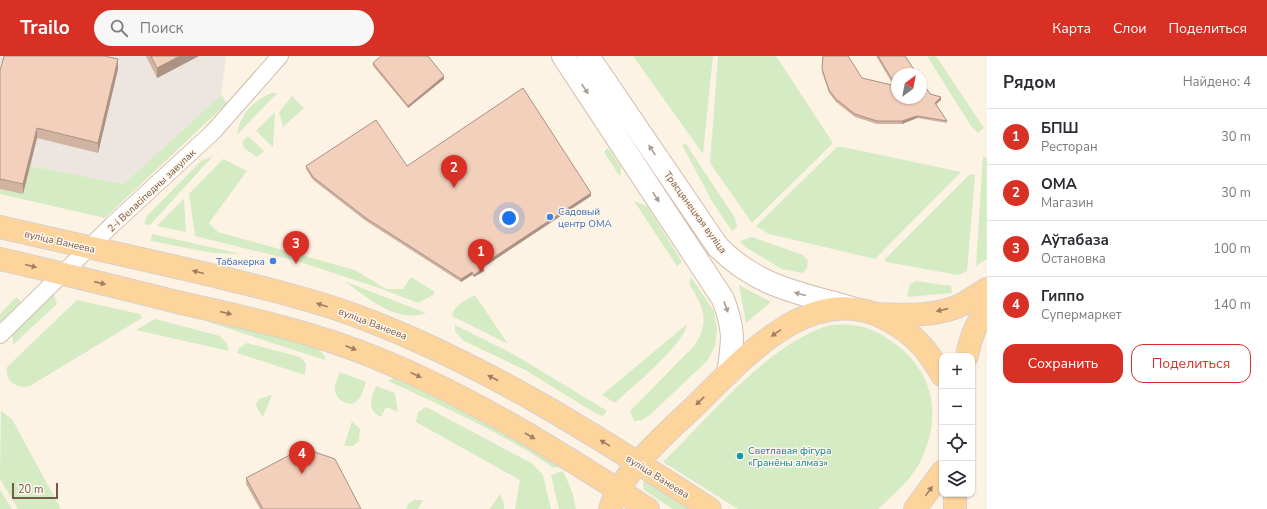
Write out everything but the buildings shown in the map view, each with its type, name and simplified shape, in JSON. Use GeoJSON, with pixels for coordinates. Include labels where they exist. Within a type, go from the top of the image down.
{"type":"FeatureCollection","features":[{"type":"Feature","properties":{"kind":"main road"},"geometry":{"type":"LineString","coordinates":[[563,56],[723,299],[730,318],[733,338],[728,374]]}},
{"type":"Feature","properties":{"kind":"main road","name":"Трасцянецкая вуліца"},"geometry":{"type":"LineString","coordinates":[[588,56],[718,247],[732,261],[777,287],[852,308]]}},
{"type":"Feature","properties":{"kind":"main road","name":"вуліца Ванеева"},"geometry":{"type":"LineString","coordinates":[[0,227],[291,294],[363,319],[418,341],[500,381],[639,463],[710,509]]}},
{"type":"Feature","properties":{"kind":"main road"},"geometry":{"type":"LineString","coordinates":[[0,259],[266,322],[346,346],[380,359],[434,383],[482,408],[571,460],[614,500],[648,509]]}},
{"type":"Feature","properties":{"kind":"main road"},"geometry":{"type":"LineString","coordinates":[[614,500],[639,463],[728,374],[767,339],[786,326],[825,310],[852,308],[876,314],[906,315],[942,311],[963,304],[987,289]]}},
{"type":"Feature","properties":{"kind":"main road"},"geometry":{"type":"LineString","coordinates":[[968,353],[974,331],[980,320],[987,312]]}},
{"type":"Feature","properties":{"kind":"main road"},"geometry":{"type":"LineString","coordinates":[[876,314],[914,337],[929,353],[939,371]]}},
{"type":"Feature","properties":{"kind":"main road"},"geometry":{"type":"LineString","coordinates":[[915,509],[939,476]]}},
{"type":"Feature","properties":{"kind":"main road"},"geometry":{"type":"LineString","coordinates":[[955,497],[955,509]]}},
{"type":"Feature","properties":{"kind":"street","name":"2-і Веласіпедны завулак"},"geometry":{"type":"LineString","coordinates":[[0,335],[89,248],[213,132],[280,56]]}},
{"type":"Feature","properties":{"kind":"shaded area"},"geometry":{"type":"Polygon","coordinates":[[[0,56],[226,56],[221,95],[124,184],[30,166],[23,194],[0,189],[0,56]]]}},
{"type":"Feature","properties":{"kind":"green space"},"geometry":{"type":"Polygon","coordinates":[[[633,56],[713,56],[703,154],[633,56]]]}},
{"type":"Feature","properties":{"kind":"green space"},"geometry":{"type":"Polygon","coordinates":[[[718,56],[776,56],[833,143],[752,223],[710,163],[718,56]]]}},
{"type":"Feature","properties":{"kind":"green space"},"geometry":{"type":"Polygon","coordinates":[[[927,56],[936,56],[984,128],[978,133],[971,126],[927,56]]]}},
{"type":"Feature","properties":{"kind":"green space"},"geometry":{"type":"Polygon","coordinates":[[[271,93],[277,93],[237,135],[241,121],[248,110],[258,100],[271,93]]]}},
{"type":"Feature","properties":{"kind":"green space"},"geometry":{"type":"Polygon","coordinates":[[[221,95],[227,103],[105,218],[0,194],[0,189],[23,194],[30,166],[124,184],[221,95]]]}},
{"type":"Feature","properties":{"kind":"green space"},"geometry":{"type":"Polygon","coordinates":[[[292,96],[304,108],[283,127],[279,112],[292,96]]]}},
{"type":"Feature","properties":{"kind":"green space"},"geometry":{"type":"Polygon","coordinates":[[[275,112],[273,147],[256,131],[275,112]]]}},
{"type":"Feature","properties":{"kind":"green space"},"geometry":{"type":"Polygon","coordinates":[[[248,136],[264,151],[257,157],[244,148],[242,142],[248,136]]]}},
{"type":"Feature","properties":{"kind":"green space"},"geometry":{"type":"Polygon","coordinates":[[[686,144],[735,218],[737,227],[732,231],[713,203],[682,145],[686,144]]]}},
{"type":"Feature","properties":{"kind":"green space"},"geometry":{"type":"Polygon","coordinates":[[[837,147],[961,172],[875,259],[769,234],[756,226],[837,147]]]}},
{"type":"Feature","properties":{"kind":"green space"},"geometry":{"type":"Polygon","coordinates":[[[608,148],[621,167],[620,177],[604,152],[608,148]]]}},
{"type":"Feature","properties":{"kind":"green space"},"geometry":{"type":"Polygon","coordinates":[[[213,156],[150,225],[144,224],[147,216],[201,161],[213,156]]]}},
{"type":"Feature","properties":{"kind":"green space"},"geometry":{"type":"Polygon","coordinates":[[[983,156],[987,159],[987,259],[976,266],[983,156]]]}},
{"type":"Feature","properties":{"kind":"green space"},"geometry":{"type":"Polygon","coordinates":[[[223,159],[247,171],[209,223],[218,232],[355,270],[386,289],[403,289],[411,277],[435,292],[433,295],[418,303],[382,289],[297,261],[195,236],[189,194],[223,159]]]}},
{"type":"Feature","properties":{"kind":"green space"},"geometry":{"type":"Polygon","coordinates":[[[970,174],[975,175],[967,271],[958,275],[886,262],[885,259],[970,174]]]}},
{"type":"Feature","properties":{"kind":"green space"},"geometry":{"type":"Polygon","coordinates":[[[184,199],[186,232],[157,226],[184,199]]]}},
{"type":"Feature","properties":{"kind":"green space"},"geometry":{"type":"Polygon","coordinates":[[[634,201],[647,206],[682,262],[677,266],[634,201]]]}},
{"type":"Feature","properties":{"kind":"green space"},"geometry":{"type":"Polygon","coordinates":[[[152,234],[241,254],[213,253],[151,241],[152,234]]]}},
{"type":"Feature","properties":{"kind":"green space"},"geometry":{"type":"Polygon","coordinates":[[[752,237],[803,255],[808,261],[807,268],[803,273],[782,269],[745,247],[740,241],[752,237]]]}},
{"type":"Feature","properties":{"kind":"green space"},"geometry":{"type":"Polygon","coordinates":[[[691,277],[714,311],[717,330],[715,346],[708,360],[651,414],[642,420],[634,421],[630,411],[694,346],[699,338],[702,330],[703,315],[698,300],[689,284],[691,277]]]}},
{"type":"Feature","properties":{"kind":"green space"},"geometry":{"type":"Polygon","coordinates":[[[344,281],[426,313],[404,315],[393,312],[372,301],[344,281]]]}},
{"type":"Feature","properties":{"kind":"green space"},"geometry":{"type":"Polygon","coordinates":[[[916,281],[951,286],[952,293],[907,297],[910,284],[916,281]]]}},
{"type":"Feature","properties":{"kind":"green space"},"geometry":{"type":"Polygon","coordinates":[[[739,285],[771,302],[746,323],[739,285]]]}},
{"type":"Feature","properties":{"kind":"green space"},"geometry":{"type":"Polygon","coordinates":[[[53,292],[57,304],[13,345],[12,332],[53,292]]]}},
{"type":"Feature","properties":{"kind":"green space"},"geometry":{"type":"Polygon","coordinates":[[[475,295],[508,344],[452,316],[453,312],[458,306],[475,295]]]}},
{"type":"Feature","properties":{"kind":"green space"},"geometry":{"type":"Polygon","coordinates":[[[16,297],[21,301],[0,324],[0,314],[16,297]]]}},
{"type":"Feature","properties":{"kind":"green space"},"geometry":{"type":"Polygon","coordinates":[[[77,300],[140,314],[142,318],[30,386],[25,387],[13,383],[8,377],[7,367],[77,300]]]}},
{"type":"Feature","properties":{"kind":"green space"},"geometry":{"type":"Polygon","coordinates":[[[206,315],[318,349],[325,356],[325,360],[211,323],[205,318],[206,315]]]}},
{"type":"Feature","properties":{"kind":"green space"},"geometry":{"type":"Polygon","coordinates":[[[155,319],[220,336],[227,344],[229,351],[136,330],[155,319]]]}},
{"type":"Feature","properties":{"kind":"green space"},"geometry":{"type":"Polygon","coordinates":[[[687,324],[684,333],[668,354],[615,403],[602,395],[687,324]]]}},
{"type":"Feature","properties":{"kind":"green space"},"geometry":{"type":"Polygon","coordinates":[[[455,325],[515,355],[607,411],[603,416],[597,414],[525,370],[464,341],[455,331],[455,325]]]}},
{"type":"Feature","properties":{"kind":"green space"},"geometry":{"type":"Polygon","coordinates":[[[830,325],[859,326],[887,338],[911,358],[921,371],[928,386],[932,416],[926,448],[919,464],[911,476],[878,509],[738,509],[663,462],[740,384],[762,365],[784,348],[806,335],[830,325]]]}},
{"type":"Feature","properties":{"kind":"green space"},"geometry":{"type":"Polygon","coordinates":[[[247,343],[300,357],[306,364],[305,375],[237,353],[239,348],[247,343]]]}},
{"type":"Feature","properties":{"kind":"green space"},"geometry":{"type":"Polygon","coordinates":[[[340,372],[366,382],[361,395],[356,402],[348,404],[344,403],[338,398],[335,387],[340,372]]]}},
{"type":"Feature","properties":{"kind":"green space"},"geometry":{"type":"Polygon","coordinates":[[[397,377],[445,398],[562,465],[554,468],[494,432],[388,381],[397,377]]]}},
{"type":"Feature","properties":{"kind":"green space"},"geometry":{"type":"Polygon","coordinates":[[[376,386],[395,393],[398,412],[386,407],[381,417],[373,411],[371,399],[376,386]]]}},
{"type":"Feature","properties":{"kind":"green space"},"geometry":{"type":"Polygon","coordinates":[[[272,395],[263,417],[256,404],[259,399],[272,395]]]}},
{"type":"Feature","properties":{"kind":"green space"},"geometry":{"type":"Polygon","coordinates":[[[426,407],[533,464],[543,475],[551,509],[515,509],[520,480],[416,422],[418,412],[426,407]]]}},
{"type":"Feature","properties":{"kind":"green space"},"geometry":{"type":"Polygon","coordinates":[[[1,411],[12,419],[61,509],[18,509],[0,479],[1,411]]]}},
{"type":"Feature","properties":{"kind":"green space"},"geometry":{"type":"Polygon","coordinates":[[[352,421],[360,429],[359,441],[353,446],[344,446],[352,421]]]}},
{"type":"Feature","properties":{"kind":"green space"},"geometry":{"type":"Polygon","coordinates":[[[563,471],[573,494],[576,509],[559,509],[551,475],[563,471]]]}},
{"type":"Feature","properties":{"kind":"green space"},"geometry":{"type":"Polygon","coordinates":[[[644,479],[689,509],[673,509],[644,490],[644,479]]]}},
{"type":"Feature","properties":{"kind":"green space"},"geometry":{"type":"Polygon","coordinates":[[[0,490],[12,509],[0,509],[0,490]]]}},
{"type":"Feature","properties":{"kind":"green space"},"geometry":{"type":"Polygon","coordinates":[[[500,494],[504,504],[504,509],[490,509],[500,494]]]}},
{"type":"Feature","properties":{"kind":"green space"},"geometry":{"type":"Polygon","coordinates":[[[414,500],[423,500],[418,509],[406,509],[408,504],[414,500]]]}},
{"type":"Feature","properties":{"kind":"place","name":"ОМА"},"geometry":{"type":"Point","coordinates":[454,188]}},
{"type":"Feature","properties":{"kind":"place","name":"Садовый центр ОМА"},"geometry":{"type":"Point","coordinates":[550,217]}},
{"type":"Feature","properties":{"kind":"place","name":"Табакерка"},"geometry":{"type":"Point","coordinates":[273,261]}},
{"type":"Feature","properties":{"kind":"place","name":"Аўтабаза"},"geometry":{"type":"Point","coordinates":[296,264]}},
{"type":"Feature","properties":{"kind":"place","name":"БПШ"},"geometry":{"type":"Point","coordinates":[481,272]}},
{"type":"Feature","properties":{"kind":"place","name":"Светлавая фігура «Гранёны алмаз»"},"geometry":{"type":"Point","coordinates":[740,456]}},
{"type":"Feature","properties":{"kind":"place","name":"Гиппо"},"geometry":{"type":"Point","coordinates":[302,474]}}]}
